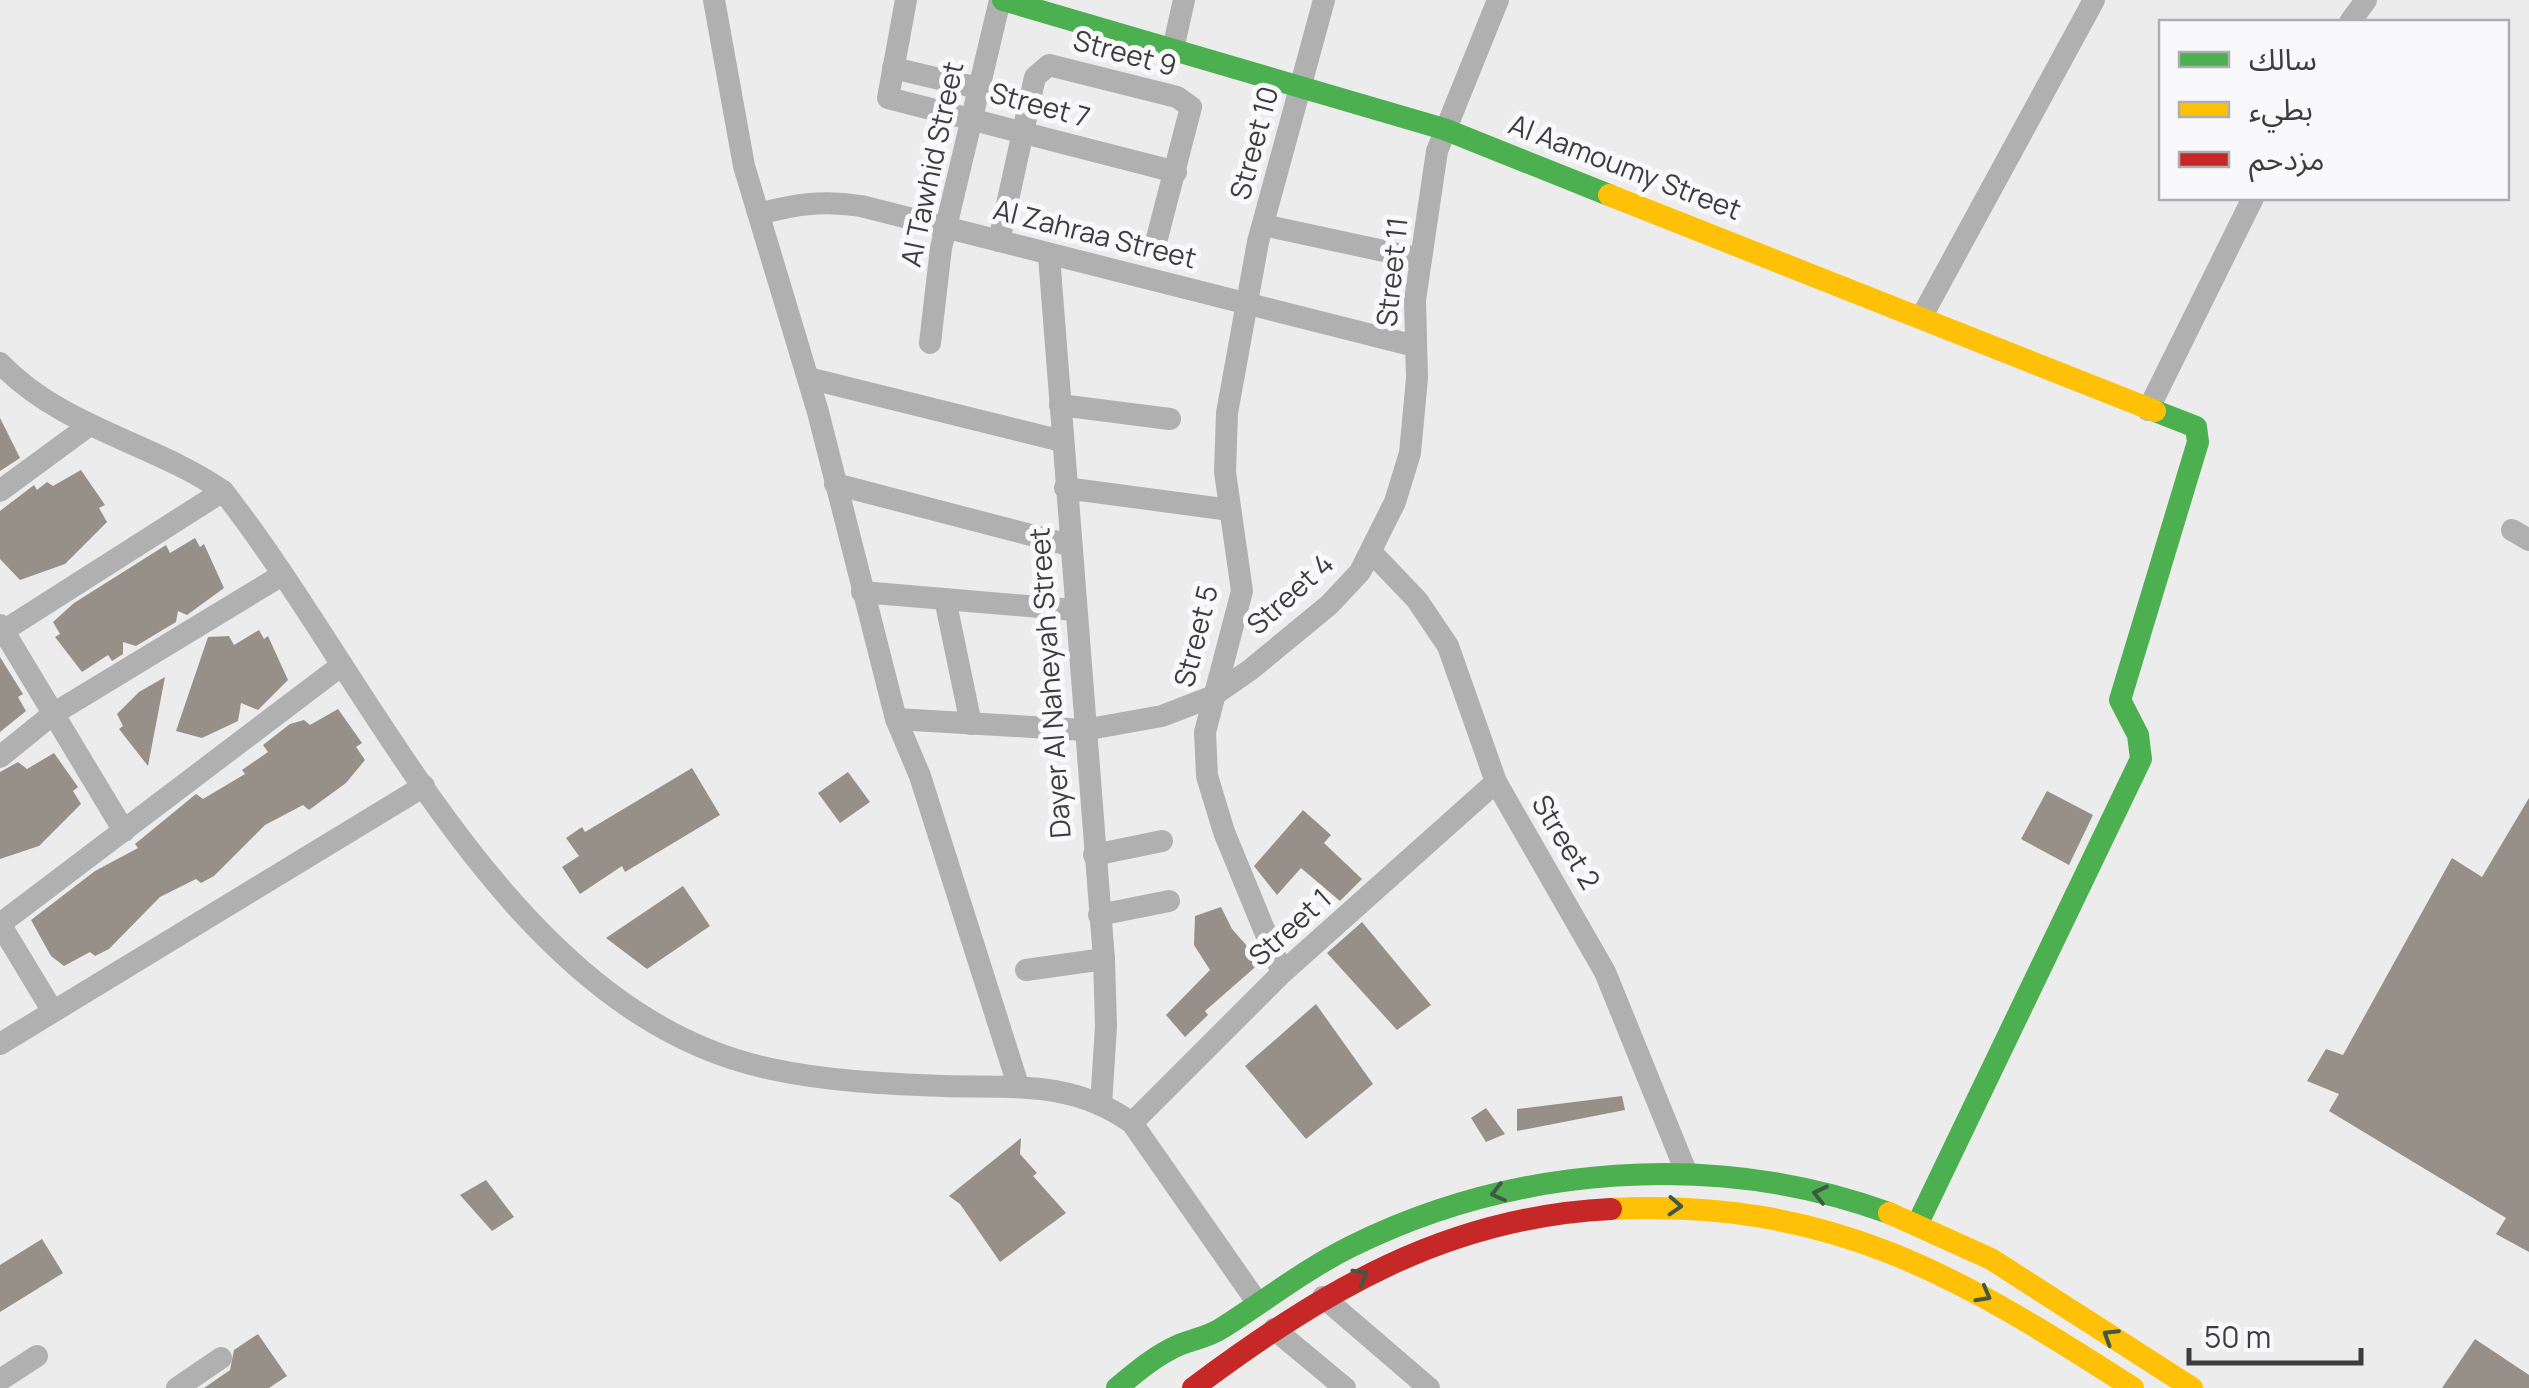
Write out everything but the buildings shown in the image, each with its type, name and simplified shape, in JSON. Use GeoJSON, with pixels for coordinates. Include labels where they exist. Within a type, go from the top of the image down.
{"type":"FeatureCollection","features":[{"type":"Feature","properties":{"kind":"main road","name":"Al Aamoumy Street"},"geometry":{"type":"LineString","coordinates":[[1002,0],[1444,129],[2196,428],[2198,442],[2120,700],[2125,718],[2138,730],[2141,759],[1918,1223]]}},
{"type":"Feature","properties":{"kind":"main road"},"geometry":{"type":"LineString","coordinates":[[1145,1388],[1257,1302],[1353,1244],[1460,1202],[1572,1178],[1688,1174],[1782,1186],[1918,1223],[1987,1259],[2192,1388]]}},
{"type":"Feature","properties":{"kind":"main road"},"geometry":{"type":"LineString","coordinates":[[1192,1388],[1322,1297],[1428,1246],[1504,1224],[1600,1208],[1718,1208],[1777,1216],[1890,1249],[1995,1301],[2134,1388]]}},
{"type":"Feature","properties":{"kind":"main road"},"geometry":{"type":"LineString","coordinates":[[1117,1388],[1156,1357],[1216,1332]]}},
{"type":"Feature","properties":{"kind":"street"},"geometry":{"type":"LineString","coordinates":[[714,0],[732,118],[808,378],[896,719],[920,776],[1018,1085]]}},
{"type":"Feature","properties":{"kind":"street"},"geometry":{"type":"LineString","coordinates":[[906,0],[893,68],[978,88]]}},
{"type":"Feature","properties":{"kind":"street","name":"Al Tawhid Street"},"geometry":{"type":"LineString","coordinates":[[930,343],[946,228],[1002,0]]}},
{"type":"Feature","properties":{"kind":"street"},"geometry":{"type":"LineString","coordinates":[[1173,49],[1184,0]]}},
{"type":"Feature","properties":{"kind":"street","name":"Street 10"},"geometry":{"type":"LineString","coordinates":[[1246,303],[1324,0]]}},
{"type":"Feature","properties":{"kind":"street","name":"Street 11"},"geometry":{"type":"LineString","coordinates":[[1372,554],[1410,453],[1421,258],[1444,129],[1498,0]]}},
{"type":"Feature","properties":{"kind":"street"},"geometry":{"type":"LineString","coordinates":[[1922,316],[2094,0]]}},
{"type":"Feature","properties":{"kind":"street","name":"Street 9"},"geometry":{"type":"LineString","coordinates":[[1021,132],[1034,77],[1042,67],[1056,66],[1177,97],[1191,107],[1176,172]]}},
{"type":"Feature","properties":{"kind":"street","name":"Street 7"},"geometry":{"type":"LineString","coordinates":[[893,68],[888,98],[1176,172]]}},
{"type":"Feature","properties":{"kind":"street"},"geometry":{"type":"LineString","coordinates":[[999,242],[1021,132]]}},
{"type":"Feature","properties":{"kind":"street"},"geometry":{"type":"LineString","coordinates":[[1154,250],[1176,172]]}},
{"type":"Feature","properties":{"kind":"street"},"geometry":{"type":"LineString","coordinates":[[2148,410],[2252,200]]}},
{"type":"Feature","properties":{"kind":"street","name":"Al Zahraa Street"},"geometry":{"type":"LineString","coordinates":[[759,214],[794,204],[831,201],[1415,346]]}},
{"type":"Feature","properties":{"kind":"street"},"geometry":{"type":"LineString","coordinates":[[1263,225],[1421,258]]}},
{"type":"Feature","properties":{"kind":"street","name":"Dayer Al Naheyah Street"},"geometry":{"type":"LineString","coordinates":[[1050,256],[1069,545],[1104,960],[1102,1104]]}},
{"type":"Feature","properties":{"kind":"street","name":"Street 5"},"geometry":{"type":"LineString","coordinates":[[1246,303],[1224,443],[1242,591],[1211,697],[1205,732],[1208,776],[1224,832],[1282,973]]}},
{"type":"Feature","properties":{"kind":"street"},"geometry":{"type":"LineString","coordinates":[[0,363],[88,426],[174,461],[223,492],[424,786],[525,918],[560,956],[601,989],[704,1052],[772,1070],[857,1081],[1061,1089],[1102,1104],[1132,1123],[1257,1302]]}},
{"type":"Feature","properties":{"kind":"street"},"geometry":{"type":"LineString","coordinates":[[808,378],[1062,441]]}},
{"type":"Feature","properties":{"kind":"street"},"geometry":{"type":"LineString","coordinates":[[1060,405],[1170,419]]}},
{"type":"Feature","properties":{"kind":"street"},"geometry":{"type":"LineString","coordinates":[[0,490],[88,426]]}},
{"type":"Feature","properties":{"kind":"street"},"geometry":{"type":"LineString","coordinates":[[836,484],[1069,545]]}},
{"type":"Feature","properties":{"kind":"street"},"geometry":{"type":"LineString","coordinates":[[1065,488],[1230,510]]}},
{"type":"Feature","properties":{"kind":"street"},"geometry":{"type":"LineString","coordinates":[[124,831],[1,630],[223,492]]}},
{"type":"Feature","properties":{"kind":"street","name":"Street 4"},"geometry":{"type":"LineString","coordinates":[[896,719],[1084,730],[1162,716],[1211,697],[1329,605],[1372,554]]}},
{"type":"Feature","properties":{"kind":"street","name":"Street 2"},"geometry":{"type":"LineString","coordinates":[[1372,554],[1417,600],[1448,646],[1496,782],[1605,972],[1688,1174]]}},
{"type":"Feature","properties":{"kind":"street"},"geometry":{"type":"LineString","coordinates":[[0,758],[53,714],[282,575]]}},
{"type":"Feature","properties":{"kind":"street"},"geometry":{"type":"LineString","coordinates":[[862,592],[1074,610]]}},
{"type":"Feature","properties":{"kind":"street"},"geometry":{"type":"LineString","coordinates":[[945,599],[970,724]]}},
{"type":"Feature","properties":{"kind":"street"},"geometry":{"type":"LineString","coordinates":[[52,1010],[0,924],[342,665]]}},
{"type":"Feature","properties":{"kind":"street","name":"Street 1"},"geometry":{"type":"LineString","coordinates":[[1132,1123],[1282,973],[1496,782]]}},
{"type":"Feature","properties":{"kind":"street"},"geometry":{"type":"LineString","coordinates":[[0,1044],[424,786]]}},
{"type":"Feature","properties":{"kind":"street"},"geometry":{"type":"LineString","coordinates":[[1094,856],[1162,841]]}},
{"type":"Feature","properties":{"kind":"street"},"geometry":{"type":"LineString","coordinates":[[1099,915],[1169,901]]}},
{"type":"Feature","properties":{"kind":"street"},"geometry":{"type":"LineString","coordinates":[[1026,970],[1104,960]]}},
{"type":"Feature","properties":{"kind":"street"},"geometry":{"type":"LineString","coordinates":[[1322,1297],[1429,1388]]}},
{"type":"Feature","properties":{"kind":"street"},"geometry":{"type":"LineString","coordinates":[[1274,1329],[1344,1388]]}},
{"type":"Feature","properties":{"kind":"street"},"geometry":{"type":"LineString","coordinates":[[0,1380],[37,1356]]}},
{"type":"Feature","properties":{"kind":"street"},"geometry":{"type":"LineString","coordinates":[[177,1388],[220,1358]]}},
{"type":"Feature","properties":{"kind":"traffic: fast"},"geometry":{"type":"LineString","coordinates":[[1003,0],[1444,129],[1609,195]]}},
{"type":"Feature","properties":{"kind":"traffic: fast"},"geometry":{"type":"LineString","coordinates":[[1918,1223],[2141,759],[2138,735],[2120,700],[2198,442],[2196,427],[2155,411]]}},
{"type":"Feature","properties":{"kind":"traffic: fast"},"geometry":{"type":"LineString","coordinates":[[1117,1388],[1162,1354],[1217,1331],[1350,1247],[1413,1219],[1479,1198],[1547,1184],[1685,1174],[1755,1180],[1823,1193],[1889,1213]]}},
{"type":"Feature","properties":{"kind":"traffic: slow"},"geometry":{"type":"LineString","coordinates":[[1609,195],[2155,411]]}},
{"type":"Feature","properties":{"kind":"traffic: slow"},"geometry":{"type":"LineString","coordinates":[[1611,1209],[1689,1209],[1760,1217],[1826,1231],[1888,1252],[2008,1311],[2133,1388]]}},
{"type":"Feature","properties":{"kind":"traffic: slow"},"geometry":{"type":"LineString","coordinates":[[1889,1213],[1991,1259],[2192,1388]]}},
{"type":"Feature","properties":{"kind":"traffic: jam"},"geometry":{"type":"LineString","coordinates":[[1193,1388],[1289,1321],[1388,1266],[1494,1227],[1551,1215],[1611,1209]]}}]}
